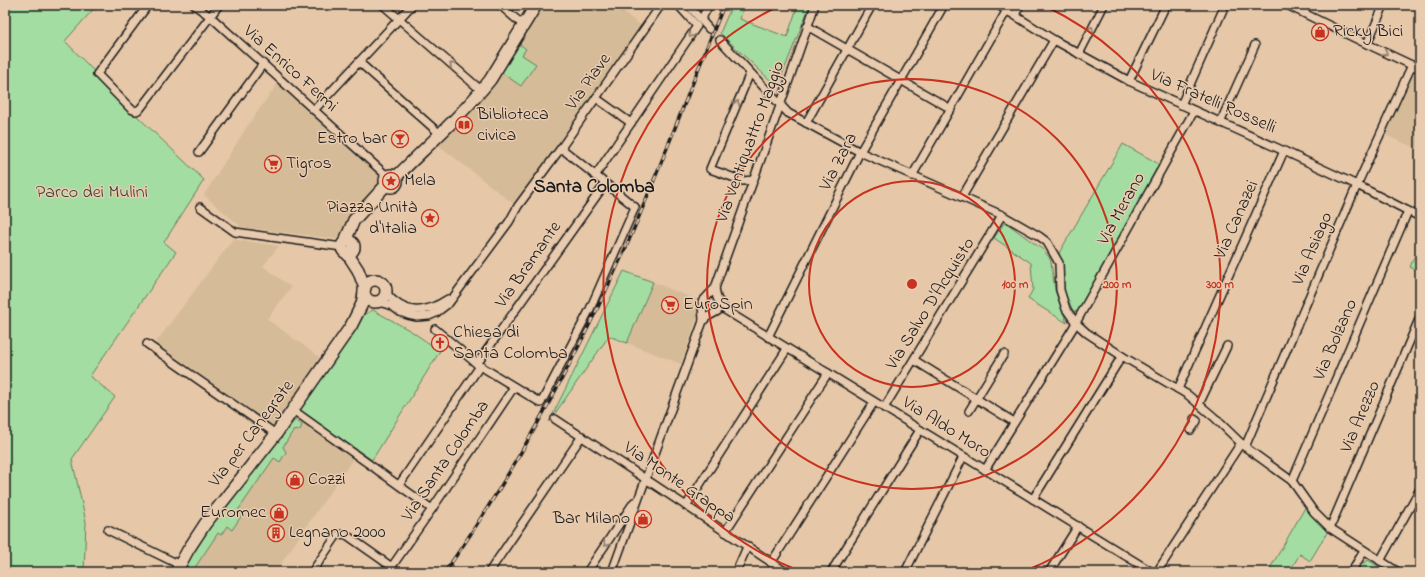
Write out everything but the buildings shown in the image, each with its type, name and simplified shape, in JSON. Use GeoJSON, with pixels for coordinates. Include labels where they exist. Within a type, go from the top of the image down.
{"type":"FeatureCollection","features":[{"type":"Feature","properties":{"kind":"street"},"geometry":{"type":"LineString","coordinates":[[148,5],[97,74],[131,109],[136,111],[140,109],[219,5]]}},
{"type":"Feature","properties":{"kind":"street","name":"Via Enrico Fermi"},"geometry":{"type":"LineString","coordinates":[[194,5],[210,17],[263,64],[390,179]]}},
{"type":"Feature","properties":{"kind":"street"},"geometry":{"type":"LineString","coordinates":[[383,5],[482,91]]}},
{"type":"Feature","properties":{"kind":"street"},"geometry":{"type":"LineString","coordinates":[[314,110],[412,5]]}},
{"type":"Feature","properties":{"kind":"street"},"geometry":{"type":"LineString","coordinates":[[500,5],[523,25]]}},
{"type":"Feature","properties":{"kind":"street"},"geometry":{"type":"LineString","coordinates":[[426,313],[408,310],[393,301],[380,299],[369,301],[367,287],[348,247],[354,220],[390,179],[440,134],[482,91],[536,5]]}},
{"type":"Feature","properties":{"kind":"street","name":"Via Piave"},"geometry":{"type":"LineString","coordinates":[[426,313],[443,308],[457,294],[661,5]]}},
{"type":"Feature","properties":{"kind":"street"},"geometry":{"type":"LineString","coordinates":[[595,176],[697,26],[678,5]]}},
{"type":"Feature","properties":{"kind":"street"},"geometry":{"type":"LineString","coordinates":[[688,5],[710,29]]}},
{"type":"Feature","properties":{"kind":"street"},"geometry":{"type":"LineString","coordinates":[[701,20],[709,5]]}},
{"type":"Feature","properties":{"kind":"street","name":"Via Ventiquattro Maggio"},"geometry":{"type":"LineString","coordinates":[[702,307],[702,302],[714,288],[789,84],[815,5]]}},
{"type":"Feature","properties":{"kind":"street"},"geometry":{"type":"LineString","coordinates":[[806,123],[872,5]]}},
{"type":"Feature","properties":{"kind":"street","name":"Via Zara"},"geometry":{"type":"LineString","coordinates":[[768,337],[860,152],[944,5]]}},
{"type":"Feature","properties":{"kind":"street","name":"Via Fratelli Rosselli"},"geometry":{"type":"LineString","coordinates":[[998,5],[1054,40],[1129,81],[1357,185],[1420,217]]}},
{"type":"Feature","properties":{"kind":"street"},"geometry":{"type":"LineString","coordinates":[[1015,15],[1020,5]]}},
{"type":"Feature","properties":{"kind":"street"},"geometry":{"type":"LineString","coordinates":[[1079,54],[1104,5]]}},
{"type":"Feature","properties":{"kind":"street"},"geometry":{"type":"LineString","coordinates":[[1129,81],[1166,5]]}},
{"type":"Feature","properties":{"kind":"street"},"geometry":{"type":"LineString","coordinates":[[1181,105],[1225,5]]}},
{"type":"Feature","properties":{"kind":"street"},"geometry":{"type":"LineString","coordinates":[[1287,5],[1420,69]]}},
{"type":"Feature","properties":{"kind":"street"},"geometry":{"type":"LineString","coordinates":[[1303,12],[1306,5]]}},
{"type":"Feature","properties":{"kind":"street"},"geometry":{"type":"LineString","coordinates":[[1367,44],[1384,5]]}},
{"type":"Feature","properties":{"kind":"street"},"geometry":{"type":"LineString","coordinates":[[912,176],[1006,10]]}},
{"type":"Feature","properties":{"kind":"street"},"geometry":{"type":"LineString","coordinates":[[808,26],[951,109]]}},
{"type":"Feature","properties":{"kind":"street"},"geometry":{"type":"LineString","coordinates":[[720,40],[788,113],[860,152],[1002,215],[1047,242],[1059,263],[1062,298],[1066,310],[1076,323],[1094,339],[1188,395],[1243,445],[1292,481],[1314,512],[1330,528],[1398,572]]}},
{"type":"Feature","properties":{"kind":"street"},"geometry":{"type":"LineString","coordinates":[[962,197],[1054,40]]}},
{"type":"Feature","properties":{"kind":"street"},"geometry":{"type":"LineString","coordinates":[[1220,123],[1255,45]]}},
{"type":"Feature","properties":{"kind":"street"},"geometry":{"type":"LineString","coordinates":[[359,62],[440,134]]}},
{"type":"Feature","properties":{"kind":"street"},"geometry":{"type":"LineString","coordinates":[[199,152],[263,64]]}},
{"type":"Feature","properties":{"kind":"street","name":"Via Asiago"},"geometry":{"type":"LineString","coordinates":[[1157,572],[1243,445],[1357,185],[1412,65]]}},
{"type":"Feature","properties":{"kind":"street"},"geometry":{"type":"LineString","coordinates":[[750,73],[710,169],[744,181],[753,180]]}},
{"type":"Feature","properties":{"kind":"street"},"geometry":{"type":"LineString","coordinates":[[596,98],[631,122]]}},
{"type":"Feature","properties":{"kind":"street","name":"Via Merano"},"geometry":{"type":"LineString","coordinates":[[985,470],[1076,323],[1194,111]]}},
{"type":"Feature","properties":{"kind":"street"},"geometry":{"type":"LineString","coordinates":[[435,329],[478,365],[541,403],[590,309],[635,208],[561,148]]}},
{"type":"Feature","properties":{"kind":"street","name":"Via Canazei"},"geometry":{"type":"LineString","coordinates":[[1178,389],[1284,151]]}},
{"type":"Feature","properties":{"kind":"street"},"geometry":{"type":"LineString","coordinates":[[744,181],[750,188]]}},
{"type":"Feature","properties":{"kind":"street","name":"Via Bramante"},"geometry":{"type":"LineString","coordinates":[[399,484],[478,365],[605,184]]}},
{"type":"Feature","properties":{"kind":"street"},"geometry":{"type":"LineString","coordinates":[[200,207],[235,232],[348,247]]}},
{"type":"Feature","properties":{"kind":"street","name":"Via Bolzano"},"geometry":{"type":"LineString","coordinates":[[1292,481],[1408,211]]}},
{"type":"Feature","properties":{"kind":"street","name":"Via Salvo D'Acquisto"},"geometry":{"type":"LineString","coordinates":[[884,408],[1002,215]]}},
{"type":"Feature","properties":{"kind":"street"},"geometry":{"type":"LineString","coordinates":[[367,287],[378,281],[384,284],[380,299]]}},
{"type":"Feature","properties":{"kind":"street","name":"Via per Canegrate"},"geometry":{"type":"LineString","coordinates":[[178,569],[205,524],[276,434],[352,326],[362,304],[367,287]]}},
{"type":"Feature","properties":{"kind":"street"},"geometry":{"type":"LineString","coordinates":[[714,288],[718,308]]}},
{"type":"Feature","properties":{"kind":"street"},"geometry":{"type":"LineString","coordinates":[[707,297],[712,296],[718,308]]}},
{"type":"Feature","properties":{"kind":"street"},"geometry":{"type":"LineString","coordinates":[[380,299],[408,316],[426,313]]}},
{"type":"Feature","properties":{"kind":"street","name":"Via per Canegrate"},"geometry":{"type":"LineString","coordinates":[[357,317],[380,299]]}},
{"type":"Feature","properties":{"kind":"street"},"geometry":{"type":"LineString","coordinates":[[702,307],[704,312],[718,308]]}},
{"type":"Feature","properties":{"kind":"street"},"geometry":{"type":"LineString","coordinates":[[612,572],[703,321],[702,307]]}},
{"type":"Feature","properties":{"kind":"street"},"geometry":{"type":"LineString","coordinates":[[703,321],[718,308]]}},
{"type":"Feature","properties":{"kind":"street","name":"Via Aldo Moro"},"geometry":{"type":"LineString","coordinates":[[718,308],[828,373],[1152,572]]}},
{"type":"Feature","properties":{"kind":"street","name":"Via Arezzo"},"geometry":{"type":"LineString","coordinates":[[1330,528],[1420,317]]}},
{"type":"Feature","properties":{"kind":"street"},"geometry":{"type":"LineString","coordinates":[[147,344],[276,434]]}},
{"type":"Feature","properties":{"kind":"street"},"geometry":{"type":"LineString","coordinates":[[1199,404],[1227,346]]}},
{"type":"Feature","properties":{"kind":"street"},"geometry":{"type":"LineString","coordinates":[[686,506],[788,349]]}},
{"type":"Feature","properties":{"kind":"street"},"geometry":{"type":"LineString","coordinates":[[969,411],[1004,354]]}},
{"type":"Feature","properties":{"kind":"street"},"geometry":{"type":"LineString","coordinates":[[1033,499],[1122,356]]}},
{"type":"Feature","properties":{"kind":"street"},"geometry":{"type":"LineString","coordinates":[[914,360],[1014,422]]}},
{"type":"Feature","properties":{"kind":"street"},"geometry":{"type":"LineString","coordinates":[[725,532],[828,373]]}},
{"type":"Feature","properties":{"kind":"street","name":"Via Santa Colomba"},"geometry":{"type":"LineString","coordinates":[[390,569],[514,387]]}},
{"type":"Feature","properties":{"kind":"street"},"geometry":{"type":"LineString","coordinates":[[771,563],[874,402]]}},
{"type":"Feature","properties":{"kind":"street"},"geometry":{"type":"LineString","coordinates":[[293,410],[399,484],[432,509]]}},
{"type":"Feature","properties":{"kind":"street","name":"Via Monte Grappa"},"geometry":{"type":"LineString","coordinates":[[555,419],[786,572]]}},
{"type":"Feature","properties":{"kind":"street"},"geometry":{"type":"LineString","coordinates":[[1191,430],[1197,421],[1194,419]]}},
{"type":"Feature","properties":{"kind":"street"},"geometry":{"type":"LineString","coordinates":[[831,572],[920,430]]}},
{"type":"Feature","properties":{"kind":"street"},"geometry":{"type":"LineString","coordinates":[[489,572],[582,436]]}},
{"type":"Feature","properties":{"kind":"street"},"geometry":{"type":"LineString","coordinates":[[905,572],[963,457]]}},
{"type":"Feature","properties":{"kind":"street"},"geometry":{"type":"LineString","coordinates":[[587,572],[634,503],[642,482],[645,479]]}},
{"type":"Feature","properties":{"kind":"street"},"geometry":{"type":"LineString","coordinates":[[1380,561],[1420,489]]}},
{"type":"Feature","properties":{"kind":"street"},"geometry":{"type":"LineString","coordinates":[[1049,572],[1078,526]]}},
{"type":"Feature","properties":{"kind":"street"},"geometry":{"type":"LineString","coordinates":[[108,530],[178,569]]}},
{"type":"Feature","properties":{"kind":"street"},"geometry":{"type":"LineString","coordinates":[[312,572],[338,535],[341,534],[344,534],[390,569]]}},
{"type":"Feature","properties":{"kind":"street"},"geometry":{"type":"LineString","coordinates":[[736,572],[747,547]]}},
{"type":"Feature","properties":{"kind":"street"},"geometry":{"type":"LineString","coordinates":[[1351,572],[1364,551]]}},
{"type":"Feature","properties":{"kind":"shaded area"},"geometry":{"type":"Polygon","coordinates":[[[543,5],[613,5],[642,26],[515,205],[437,144],[518,43],[543,5]]]}},
{"type":"Feature","properties":{"kind":"shaded area"},"geometry":{"type":"Polygon","coordinates":[[[1412,74],[1420,78],[1420,150],[1383,134],[1412,74]]]}},
{"type":"Feature","properties":{"kind":"shaded area"},"geometry":{"type":"Polygon","coordinates":[[[278,83],[380,171],[379,187],[337,239],[241,227],[204,195],[246,128],[278,83]]]}},
{"type":"Feature","properties":{"kind":"shaded area"},"geometry":{"type":"Polygon","coordinates":[[[234,238],[237,240],[279,246],[263,266],[291,287],[267,319],[325,361],[275,432],[154,345],[234,238]]]}},
{"type":"Feature","properties":{"kind":"shaded area"},"geometry":{"type":"Polygon","coordinates":[[[653,282],[697,300],[699,312],[681,364],[627,343],[653,282]]]}},
{"type":"Feature","properties":{"kind":"shaded area"},"geometry":{"type":"Polygon","coordinates":[[[294,418],[353,459],[275,572],[180,572],[208,527],[294,418]]]}},
{"type":"Feature","properties":{"kind":"green space","name":"Parco dei Mulini"},"geometry":{"type":"Polygon","coordinates":[[[5,5],[97,5],[65,41],[136,115],[204,180],[164,242],[176,252],[90,376],[115,397],[72,459],[86,522],[84,572],[5,572],[5,5]]]}},
{"type":"Feature","properties":{"kind":"green space"},"geometry":{"type":"Polygon","coordinates":[[[612,5],[629,5],[623,13],[612,5]]]}},
{"type":"Feature","properties":{"kind":"green space"},"geometry":{"type":"Polygon","coordinates":[[[732,5],[744,5],[740,19],[787,37],[798,5],[810,5],[780,80],[776,83],[772,82],[720,33],[732,5]]]}},
{"type":"Feature","properties":{"kind":"green space"},"geometry":{"type":"Polygon","coordinates":[[[518,43],[526,49],[522,55],[536,64],[521,86],[499,71],[518,43]]]}},
{"type":"Feature","properties":{"kind":"green space"},"geometry":{"type":"Polygon","coordinates":[[[1123,144],[1159,164],[1081,310],[1077,312],[1073,311],[1063,290],[1063,267],[1059,253],[1123,144]]]}},
{"type":"Feature","properties":{"kind":"green space"},"geometry":{"type":"Polygon","coordinates":[[[1005,222],[1042,249],[1049,257],[1055,290],[1067,323],[1028,299],[1033,289],[1031,263],[994,238],[1005,222]]]}},
{"type":"Feature","properties":{"kind":"green space"},"geometry":{"type":"Polygon","coordinates":[[[1420,243],[1420,272],[1410,267],[1420,243]]]}},
{"type":"Feature","properties":{"kind":"green space"},"geometry":{"type":"Polygon","coordinates":[[[624,271],[653,282],[627,343],[609,336],[549,422],[624,271]]]}},
{"type":"Feature","properties":{"kind":"green space"},"geometry":{"type":"Polygon","coordinates":[[[373,310],[411,331],[440,351],[372,460],[299,410],[360,317],[373,310]]]}},
{"type":"Feature","properties":{"kind":"green space"},"geometry":{"type":"Polygon","coordinates":[[[295,420],[302,425],[300,430],[293,431],[283,447],[286,452],[280,462],[274,458],[237,512],[242,515],[232,530],[227,526],[221,535],[218,533],[192,572],[182,572],[209,528],[295,420]]]}},
{"type":"Feature","properties":{"kind":"green space"},"geometry":{"type":"Polygon","coordinates":[[[1306,506],[1328,531],[1310,561],[1300,554],[1289,572],[1268,572],[1306,506]]]}},
{"type":"Feature","properties":{"kind":"green space"},"geometry":{"type":"Polygon","coordinates":[[[1368,560],[1388,572],[1357,572],[1361,565],[1368,560]]]}},
{"type":"Feature","properties":{"kind":"tunnel"},"geometry":{"type":"LineString","coordinates":[[709,29],[720,40]]}},
{"type":"Feature","properties":{"kind":"railway"},"geometry":{"type":"LineString","coordinates":[[445,572],[496,494],[520,454],[543,414],[586,331],[639,217],[724,5]]}},
{"type":"Feature","properties":{"kind":"place","name":"Ricky Bici"},"geometry":{"type":"Point","coordinates":[1320,32]}},
{"type":"Feature","properties":{"kind":"place","name":"Biblioteca civica"},"geometry":{"type":"Point","coordinates":[464,125]}},
{"type":"Feature","properties":{"kind":"place","name":"Estro bar"},"geometry":{"type":"Point","coordinates":[400,139]}},
{"type":"Feature","properties":{"kind":"place","name":"Tigros"},"geometry":{"type":"Point","coordinates":[273,164]}},
{"type":"Feature","properties":{"kind":"place","name":"Mela"},"geometry":{"type":"Point","coordinates":[391,181]}},
{"type":"Feature","properties":{"kind":"place","name":"Piazza Unità d'Italia"},"geometry":{"type":"Point","coordinates":[430,218]}},
{"type":"Feature","properties":{"kind":"place","name":"EuroSpin"},"geometry":{"type":"Point","coordinates":[670,305]}},
{"type":"Feature","properties":{"kind":"place","name":"Chiesa di Santa Colomba"},"geometry":{"type":"Point","coordinates":[440,343]}},
{"type":"Feature","properties":{"kind":"place","name":"Cozzi"},"geometry":{"type":"Point","coordinates":[295,480]}},
{"type":"Feature","properties":{"kind":"place","name":"Euromec"},"geometry":{"type":"Point","coordinates":[279,513]}},
{"type":"Feature","properties":{"kind":"place","name":"Bar Milano"},"geometry":{"type":"Point","coordinates":[643,519]}},
{"type":"Feature","properties":{"kind":"place","name":"Legnano 2000"},"geometry":{"type":"Point","coordinates":[276,533]}},
{"type":"Feature","properties":{"kind":"district","name":"Santa Colomba"},"geometry":{"type":"Point","coordinates":[594,187]}}]}
